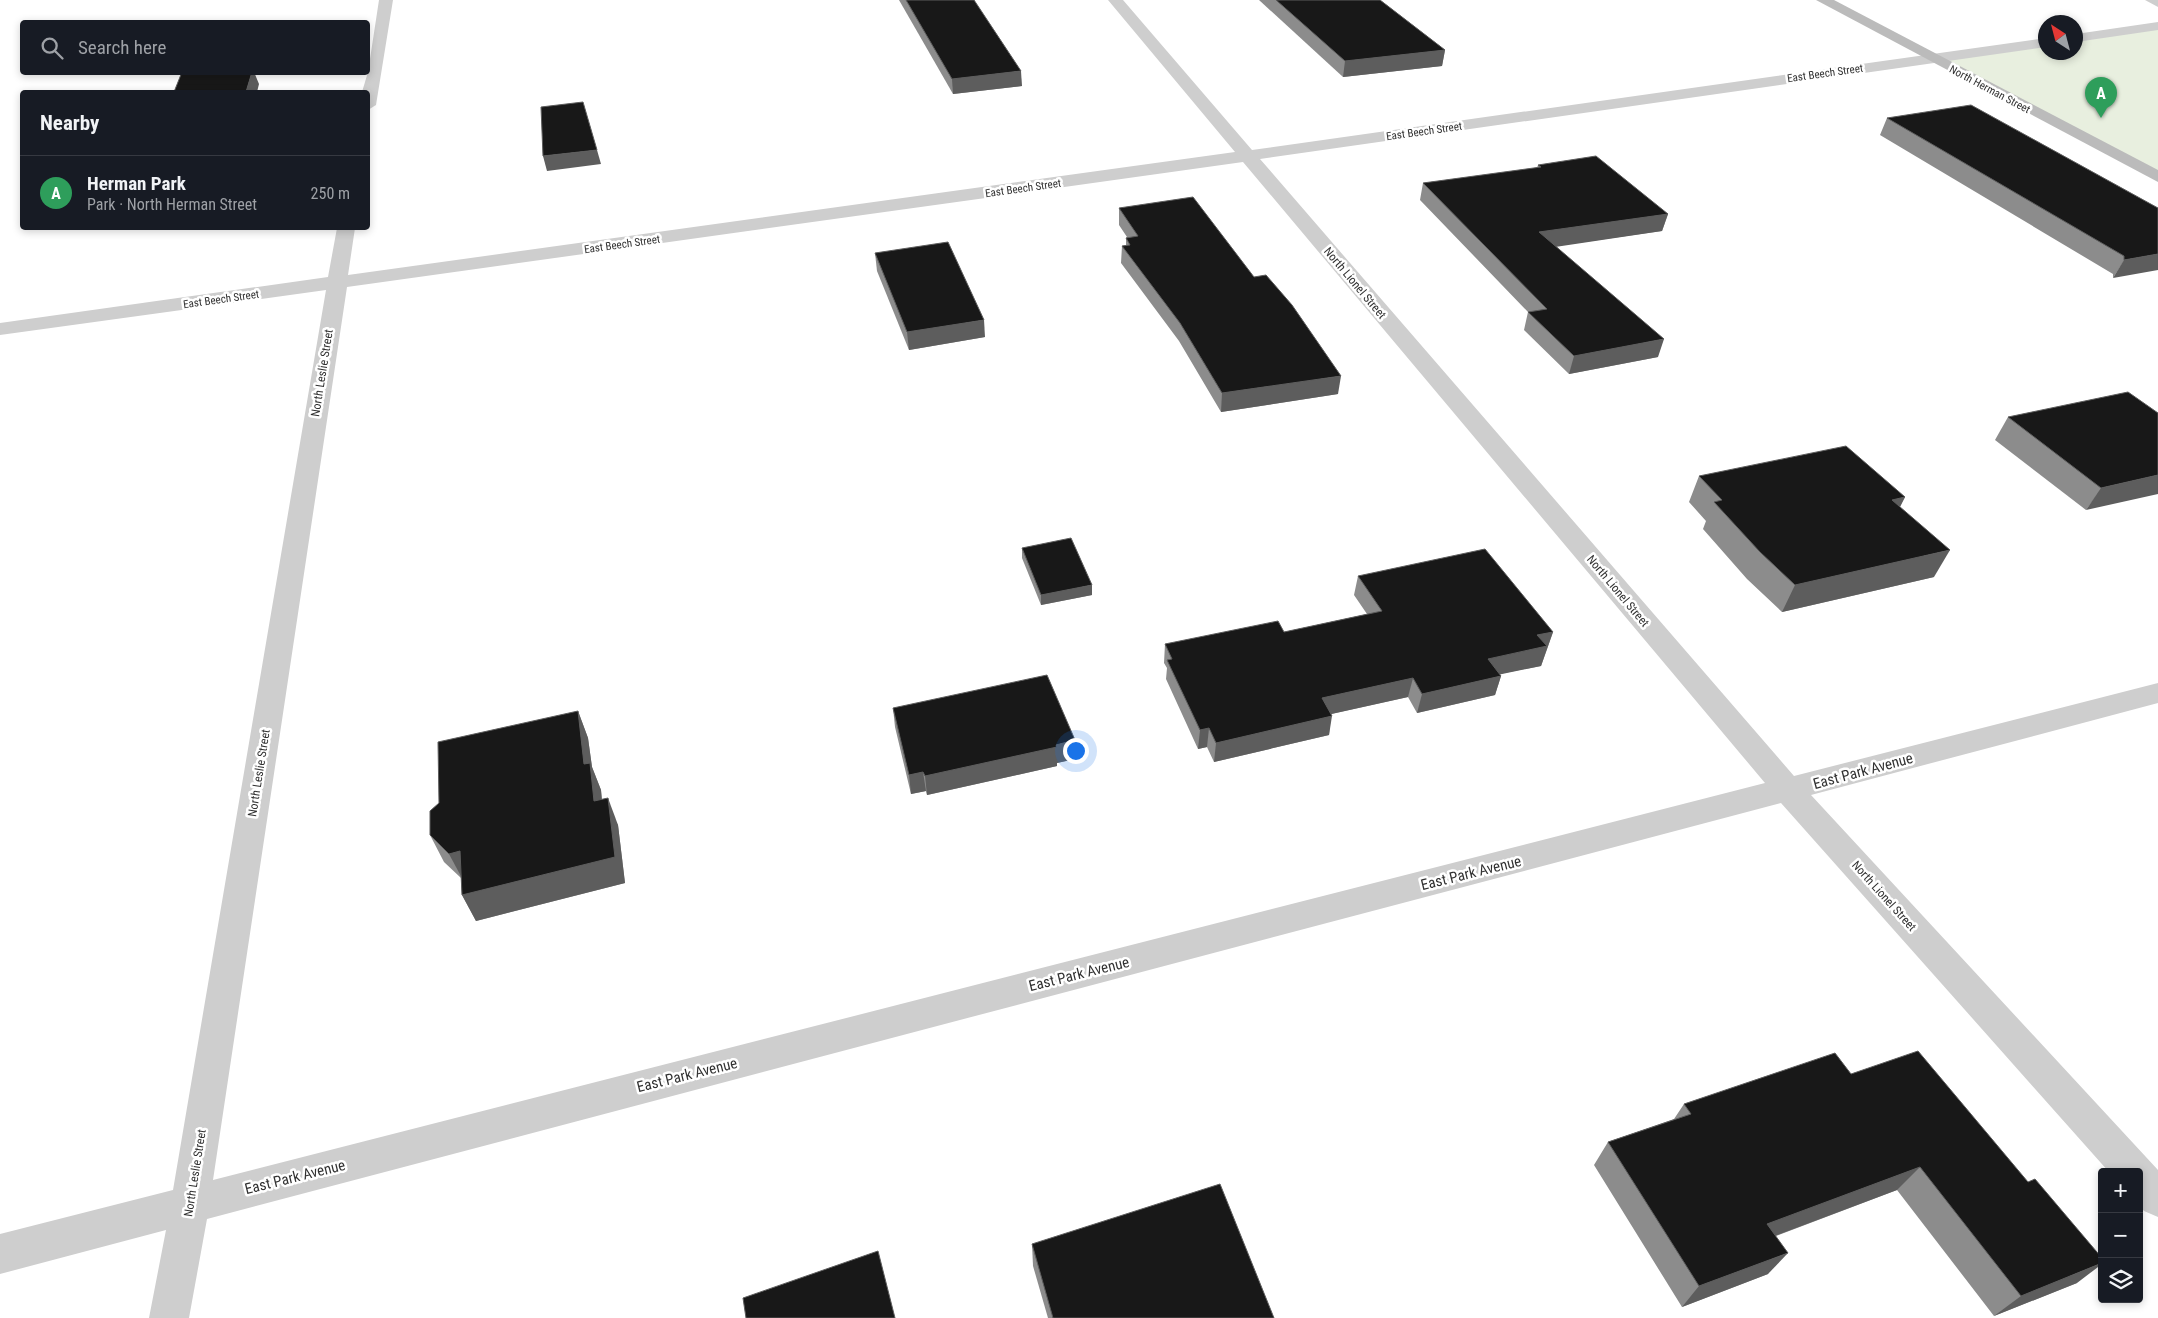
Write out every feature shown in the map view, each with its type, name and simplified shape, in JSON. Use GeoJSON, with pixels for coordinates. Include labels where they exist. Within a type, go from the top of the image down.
{"type":"FeatureCollection","features":[{"type":"Feature","properties":{"kind":"main road","name":"North Herman Street"},"geometry":{"type":"LineString","coordinates":[[1824,0],[2158,177]]}},
{"type":"Feature","properties":{"kind":"street"},"geometry":{"type":"LineString","coordinates":[[370,93],[386,0]]}},
{"type":"Feature","properties":{"kind":"street","name":"North Lionel Street"},"geometry":{"type":"LineString","coordinates":[[1114,0],[1789,791],[2130,1168]]}},
{"type":"Feature","properties":{"kind":"street"},"geometry":{"type":"LineString","coordinates":[[2152,0],[2158,3]]}},
{"type":"Feature","properties":{"kind":"street"},"geometry":{"type":"LineString","coordinates":[[2083,37],[2158,26]]}},
{"type":"Feature","properties":{"kind":"street","name":"East Beech Street"},"geometry":{"type":"LineString","coordinates":[[0,329],[336,284],[2038,43]]}},
{"type":"Feature","properties":{"kind":"street","name":"North Leslie Street"},"geometry":{"type":"LineString","coordinates":[[169,1318],[190,1204],[346,230]]}},
{"type":"Feature","properties":{"kind":"street","name":"East Park Avenue"},"geometry":{"type":"LineString","coordinates":[[0,1254],[1789,791],[2158,693]]}},
{"type":"Feature","properties":{"kind":"street"},"geometry":{"type":"LineString","coordinates":[[2143,1182],[2158,1198]]}},
{"type":"Feature","properties":{"kind":"green space"},"geometry":{"type":"Polygon","coordinates":[[[2158,26],[2158,177],[1931,58],[2038,43],[2038,60],[2083,60],[2083,37],[2158,26]]]}},
{"type":"Feature","properties":{"kind":"building"},"geometry":{"type":"Polygon","coordinates":[[[906,0],[974,0],[1021,71],[952,79],[906,0]]]}},
{"type":"Feature","properties":{"kind":"building"},"geometry":{"type":"Polygon","coordinates":[[[1276,0],[1380,0],[1445,50],[1345,61],[1276,0]]]}},
{"type":"Feature","properties":{"kind":"building"},"geometry":{"type":"Polygon","coordinates":[[[181,75],[251,75],[247,90],[175,90],[181,75]]]}},
{"type":"Feature","properties":{"kind":"building"},"geometry":{"type":"Polygon","coordinates":[[[583,102],[597,150],[543,156],[541,107],[583,102]]]}},
{"type":"Feature","properties":{"kind":"building"},"geometry":{"type":"Polygon","coordinates":[[[1971,105],[2158,208],[2158,254],[2124,260],[2124,256],[1887,118],[1971,105]]]}},
{"type":"Feature","properties":{"kind":"building"},"geometry":{"type":"Polygon","coordinates":[[[1596,156],[1668,214],[1539,232],[1664,339],[1574,356],[1528,312],[1547,309],[1423,183],[1541,167],[1538,165],[1596,156]]]}},
{"type":"Feature","properties":{"kind":"building"},"geometry":{"type":"Polygon","coordinates":[[[1193,197],[1254,277],[1266,275],[1292,305],[1341,376],[1222,393],[1180,323],[1122,246],[1130,245],[1126,238],[1138,236],[1119,208],[1193,197]]]}},
{"type":"Feature","properties":{"kind":"building"},"geometry":{"type":"Polygon","coordinates":[[[948,242],[984,320],[907,332],[875,253],[948,242]]]}},
{"type":"Feature","properties":{"kind":"building"},"geometry":{"type":"Polygon","coordinates":[[[2128,392],[2158,413],[2158,475],[2101,488],[2008,417],[2128,392]]]}},
{"type":"Feature","properties":{"kind":"building"},"geometry":{"type":"Polygon","coordinates":[[[1846,446],[1905,497],[1892,500],[1950,550],[1795,585],[1760,552],[1714,502],[1722,500],[1699,476],[1846,446]]]}},
{"type":"Feature","properties":{"kind":"building"},"geometry":{"type":"Polygon","coordinates":[[[1071,538],[1092,585],[1041,595],[1022,548],[1071,538]]]}},
{"type":"Feature","properties":{"kind":"building"},"geometry":{"type":"Polygon","coordinates":[[[1485,549],[1553,632],[1537,635],[1547,646],[1488,659],[1501,676],[1422,694],[1413,678],[1322,698],[1332,716],[1216,743],[1209,728],[1200,730],[1167,660],[1172,659],[1165,644],[1278,621],[1284,632],[1382,611],[1358,576],[1485,549]]]}},
{"type":"Feature","properties":{"kind":"building"},"geometry":{"type":"Polygon","coordinates":[[[1047,675],[1075,740],[1056,745],[1057,747],[925,776],[923,772],[909,775],[893,708],[1047,675]]]}},
{"type":"Feature","properties":{"kind":"building"},"geometry":{"type":"Polygon","coordinates":[[[578,711],[584,764],[590,763],[594,801],[608,798],[615,857],[462,895],[460,851],[449,854],[430,835],[430,811],[439,803],[438,742],[578,711]]]}},
{"type":"Feature","properties":{"kind":"building"},"geometry":{"type":"Polygon","coordinates":[[[1918,1051],[2028,1182],[2035,1179],[2098,1253],[2098,1265],[2021,1296],[1920,1167],[1767,1224],[1788,1253],[1699,1286],[1608,1142],[1691,1114],[1684,1104],[1835,1053],[1851,1074],[1918,1051]]]}},
{"type":"Feature","properties":{"kind":"building"},"geometry":{"type":"Polygon","coordinates":[[[1220,1184],[1274,1318],[1053,1318],[1032,1244],[1220,1184]]]}},
{"type":"Feature","properties":{"kind":"building"},"geometry":{"type":"Polygon","coordinates":[[[878,1251],[895,1318],[746,1318],[743,1298],[878,1251]]]}},
{"type":"Feature","properties":{"kind":"place","name":"Herman Park"},"geometry":{"type":"Point","coordinates":[2101,118]}}]}
